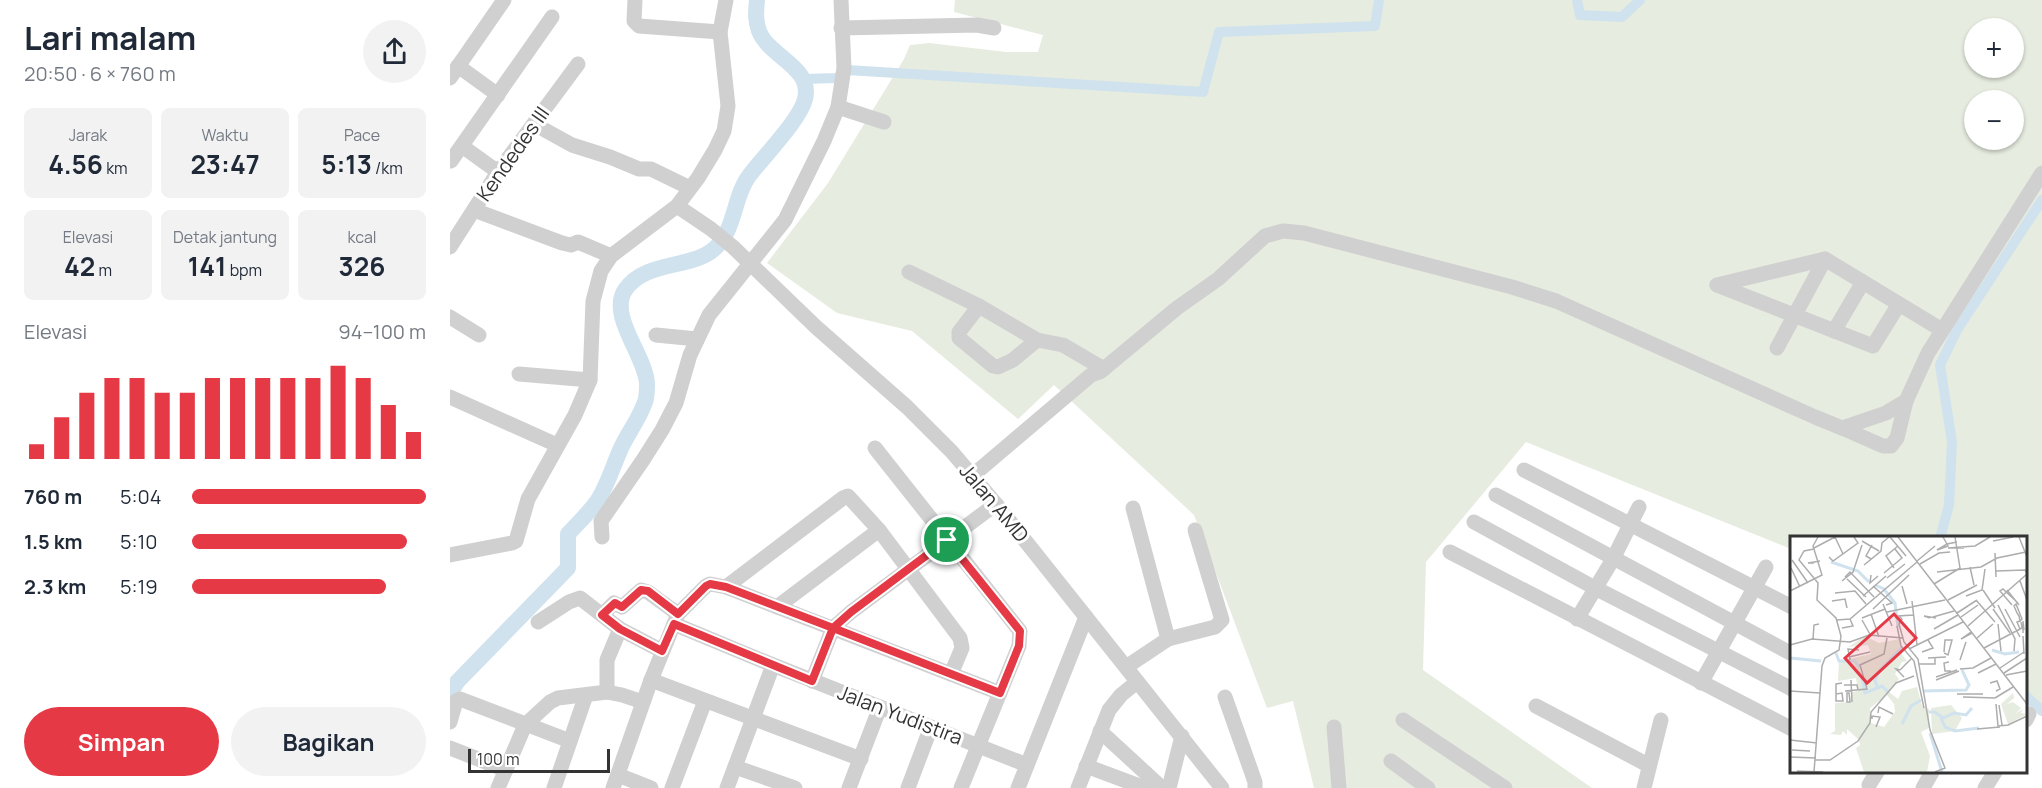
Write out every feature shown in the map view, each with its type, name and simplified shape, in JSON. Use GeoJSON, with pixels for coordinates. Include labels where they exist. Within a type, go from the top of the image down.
{"type":"FeatureCollection","features":[{"type":"Feature","properties":{"kind":"street"},"geometry":{"type":"LineString","coordinates":[[498,95],[454,72],[504,0]]}},
{"type":"Feature","properties":{"kind":"street"},"geometry":{"type":"LineString","coordinates":[[635,0],[634,21],[639,26],[720,32]]}},
{"type":"Feature","properties":{"kind":"street"},"geometry":{"type":"LineString","coordinates":[[450,555],[516,541],[528,499],[575,415],[590,380],[594,292],[601,271],[611,256],[677,206],[715,150],[727,120],[727,96],[720,32],[726,0]]}},
{"type":"Feature","properties":{"kind":"street"},"geometry":{"type":"LineString","coordinates":[[602,537],[601,521],[656,440],[676,403],[690,355],[710,315],[789,214],[824,141],[838,107],[843,74],[841,0]]}},
{"type":"Feature","properties":{"kind":"street"},"geometry":{"type":"LineString","coordinates":[[451,161],[552,17]]}},
{"type":"Feature","properties":{"kind":"street"},"geometry":{"type":"LineString","coordinates":[[842,28],[977,25],[994,28]]}},
{"type":"Feature","properties":{"kind":"street","name":"Kendedes III"},"geometry":{"type":"LineString","coordinates":[[450,247],[498,172],[579,64]]}},
{"type":"Feature","properties":{"kind":"street"},"geometry":{"type":"LineString","coordinates":[[838,107],[884,122]]}},
{"type":"Feature","properties":{"kind":"street"},"geometry":{"type":"LineString","coordinates":[[534,123],[572,145],[639,169],[655,170],[690,189]]}},
{"type":"Feature","properties":{"kind":"street"},"geometry":{"type":"LineString","coordinates":[[462,146],[498,172]]}},
{"type":"Feature","properties":{"kind":"street"},"geometry":{"type":"LineString","coordinates":[[975,480],[1091,375],[1102,371],[1177,308],[1218,279],[1265,236],[1272,232],[1290,231],[1512,287],[1556,301],[1883,446],[1891,446],[1897,438],[1906,401],[1922,363],[2042,172]]}},
{"type":"Feature","properties":{"kind":"street","name":"Jalan AMD"},"geometry":{"type":"LineString","coordinates":[[677,206],[711,229],[751,263],[816,327],[908,407],[996,504],[1222,788]]}},
{"type":"Feature","properties":{"kind":"street"},"geometry":{"type":"LineString","coordinates":[[474,210],[562,243],[571,245],[578,242],[611,256]]}},
{"type":"Feature","properties":{"kind":"street"},"geometry":{"type":"LineString","coordinates":[[1899,304],[1874,346],[1717,285],[1825,259],[1942,330]]}},
{"type":"Feature","properties":{"kind":"street"},"geometry":{"type":"LineString","coordinates":[[1778,348],[1825,259]]}},
{"type":"Feature","properties":{"kind":"street"},"geometry":{"type":"LineString","coordinates":[[909,272],[979,306],[1037,340],[1063,345],[1102,371]]}},
{"type":"Feature","properties":{"kind":"street"},"geometry":{"type":"LineString","coordinates":[[1834,331],[1863,282]]}},
{"type":"Feature","properties":{"kind":"street"},"geometry":{"type":"LineString","coordinates":[[979,306],[959,332],[959,338],[993,366],[1001,367],[1007,364],[1037,340]]}},
{"type":"Feature","properties":{"kind":"street"},"geometry":{"type":"LineString","coordinates":[[450,317],[479,335]]}},
{"type":"Feature","properties":{"kind":"street"},"geometry":{"type":"LineString","coordinates":[[656,335],[697,339]]}},
{"type":"Feature","properties":{"kind":"street"},"geometry":{"type":"LineString","coordinates":[[519,374],[590,380]]}},
{"type":"Feature","properties":{"kind":"street"},"geometry":{"type":"LineString","coordinates":[[450,397],[557,445]]}},
{"type":"Feature","properties":{"kind":"street"},"geometry":{"type":"LineString","coordinates":[[1842,428],[1886,413],[1906,401]]}},
{"type":"Feature","properties":{"kind":"street"},"geometry":{"type":"LineString","coordinates":[[875,448],[1020,631],[1019,646],[961,788]]}},
{"type":"Feature","properties":{"kind":"street"},"geometry":{"type":"LineString","coordinates":[[1524,470],[1790,606]]}},
{"type":"Feature","properties":{"kind":"street"},"geometry":{"type":"LineString","coordinates":[[1496,495],[1790,653]]}},
{"type":"Feature","properties":{"kind":"street"},"geometry":{"type":"LineString","coordinates":[[726,587],[848,496],[879,530],[962,641],[962,648],[951,674]]}},
{"type":"Feature","properties":{"kind":"street"},"geometry":{"type":"LineString","coordinates":[[812,681],[833,628],[996,504]]}},
{"type":"Feature","properties":{"kind":"street"},"geometry":{"type":"LineString","coordinates":[[1577,619],[1613,559],[1639,507]]}},
{"type":"Feature","properties":{"kind":"street"},"geometry":{"type":"LineString","coordinates":[[1133,508],[1168,639]]}},
{"type":"Feature","properties":{"kind":"street"},"geometry":{"type":"LineString","coordinates":[[1474,522],[1595,588],[1790,688]]}},
{"type":"Feature","properties":{"kind":"street"},"geometry":{"type":"LineString","coordinates":[[777,607],[879,530]]}},
{"type":"Feature","properties":{"kind":"street"},"geometry":{"type":"LineString","coordinates":[[1126,667],[1168,639],[1215,627],[1222,620],[1194,530]]}},
{"type":"Feature","properties":{"kind":"street"},"geometry":{"type":"LineString","coordinates":[[1450,552],[1790,728]]}},
{"type":"Feature","properties":{"kind":"street"},"geometry":{"type":"LineString","coordinates":[[1701,683],[1766,567]]}},
{"type":"Feature","properties":{"kind":"street"},"geometry":{"type":"LineString","coordinates":[[651,788],[616,782],[651,680],[676,619],[710,584],[726,587],[1000,693]]}},
{"type":"Feature","properties":{"kind":"street","name":"Jalan Yudistira"},"geometry":{"type":"LineString","coordinates":[[602,615],[615,603],[622,607],[641,590],[648,591],[676,619],[773,665],[1027,765]]}},
{"type":"Feature","properties":{"kind":"street"},"geometry":{"type":"LineString","coordinates":[[538,622],[569,602],[580,598],[620,629],[662,651]]}},
{"type":"Feature","properties":{"kind":"street"},"geometry":{"type":"LineString","coordinates":[[1018,788],[1086,617]]}},
{"type":"Feature","properties":{"kind":"street"},"geometry":{"type":"LineString","coordinates":[[607,692],[607,660],[620,629]]}},
{"type":"Feature","properties":{"kind":"street"},"geometry":{"type":"LineString","coordinates":[[727,788],[773,665]]}},
{"type":"Feature","properties":{"kind":"street"},"geometry":{"type":"LineString","coordinates":[[651,680],[861,759]]}},
{"type":"Feature","properties":{"kind":"street"},"geometry":{"type":"LineString","coordinates":[[1078,788],[1108,710],[1137,682]]}},
{"type":"Feature","properties":{"kind":"street"},"geometry":{"type":"LineString","coordinates":[[498,788],[525,725],[554,699],[607,692],[643,702]]}},
{"type":"Feature","properties":{"kind":"street"},"geometry":{"type":"LineString","coordinates":[[554,788],[586,695]]}},
{"type":"Feature","properties":{"kind":"street"},"geometry":{"type":"LineString","coordinates":[[1226,697],[1255,782],[1255,788]]}},
{"type":"Feature","properties":{"kind":"street"},"geometry":{"type":"LineString","coordinates":[[450,722],[456,701],[460,699],[570,741]]}},
{"type":"Feature","properties":{"kind":"street"},"geometry":{"type":"LineString","coordinates":[[672,788],[705,701]]}},
{"type":"Feature","properties":{"kind":"street"},"geometry":{"type":"LineString","coordinates":[[1536,706],[1648,765]]}},
{"type":"Feature","properties":{"kind":"street"},"geometry":{"type":"LineString","coordinates":[[849,788],[880,707]]}},
{"type":"Feature","properties":{"kind":"street"},"geometry":{"type":"LineString","coordinates":[[1404,720],[1499,786]]}},
{"type":"Feature","properties":{"kind":"street"},"geometry":{"type":"LineString","coordinates":[[1644,788],[1660,720]]}},
{"type":"Feature","properties":{"kind":"street"},"geometry":{"type":"LineString","coordinates":[[908,788],[930,727]]}},
{"type":"Feature","properties":{"kind":"street"},"geometry":{"type":"LineString","coordinates":[[1334,727],[1339,788]]}},
{"type":"Feature","properties":{"kind":"street"},"geometry":{"type":"LineString","coordinates":[[1100,731],[1162,788]]}},
{"type":"Feature","properties":{"kind":"street"},"geometry":{"type":"LineString","coordinates":[[1170,788],[1182,736]]}},
{"type":"Feature","properties":{"kind":"street"},"geometry":{"type":"LineString","coordinates":[[450,748],[506,770]]}},
{"type":"Feature","properties":{"kind":"street"},"geometry":{"type":"LineString","coordinates":[[1391,761],[1428,788]]}},
{"type":"Feature","properties":{"kind":"street"},"geometry":{"type":"LineString","coordinates":[[1086,766],[1145,788]]}},
{"type":"Feature","properties":{"kind":"street"},"geometry":{"type":"LineString","coordinates":[[735,767],[792,788]]}},
{"type":"Feature","properties":{"kind":"street"},"geometry":{"type":"LineString","coordinates":[[1923,788],[1931,773]]}},
{"type":"Feature","properties":{"kind":"street"},"geometry":{"type":"LineString","coordinates":[[1985,788],[1994,773]]}},
{"type":"Feature","properties":{"kind":"shaded area"},"geometry":{"type":"Polygon","coordinates":[[[955,0],[2042,0],[2042,709],[2027,697],[2027,536],[1790,536],[1790,549],[1526,442],[1426,562],[1423,670],[1592,788],[1314,788],[1293,701],[1267,708],[1194,515],[1054,385],[1018,419],[912,331],[837,313],[767,263],[828,183],[904,59],[910,45],[929,43],[1006,52],[1038,52],[1043,35],[954,12],[955,0]]]}},
{"type":"Feature","properties":{"kind":"waterway"},"geometry":{"type":"LineString","coordinates":[[450,694],[457,682],[568,568],[568,534],[598,500],[622,446],[643,408],[647,384],[641,361],[621,312],[621,300],[625,290],[634,280],[644,274],[694,260],[714,249],[731,223],[744,184],[802,108],[806,88],[803,79],[797,70],[764,40],[757,23],[757,0]]}},
{"type":"Feature","properties":{"kind":"waterway"},"geometry":{"type":"LineString","coordinates":[[804,79],[837,78],[847,70],[1203,92],[1219,32],[1375,26],[1379,0]]}},
{"type":"Feature","properties":{"kind":"waterway"},"geometry":{"type":"LineString","coordinates":[[1577,0],[1580,15],[1622,17],[1640,0]]}},
{"type":"Feature","properties":{"kind":"waterway"},"geometry":{"type":"LineString","coordinates":[[1941,536],[1949,505],[1952,442],[1940,365],[1957,330],[2042,200]]}},
{"type":"Feature","properties":{"kind":"waterway"},"geometry":{"type":"LineString","coordinates":[[2027,697],[2042,711]]}},
{"type":"Feature","properties":{"kind":"route"},"geometry":{"type":"LineString","coordinates":[[947,540],[833,628],[726,587],[710,584],[678,614],[648,591],[641,590],[622,607],[615,603],[602,615],[620,629],[662,651],[674,624],[812,681],[833,628],[1000,693],[1019,646],[1020,631],[947,540]]}}]}
